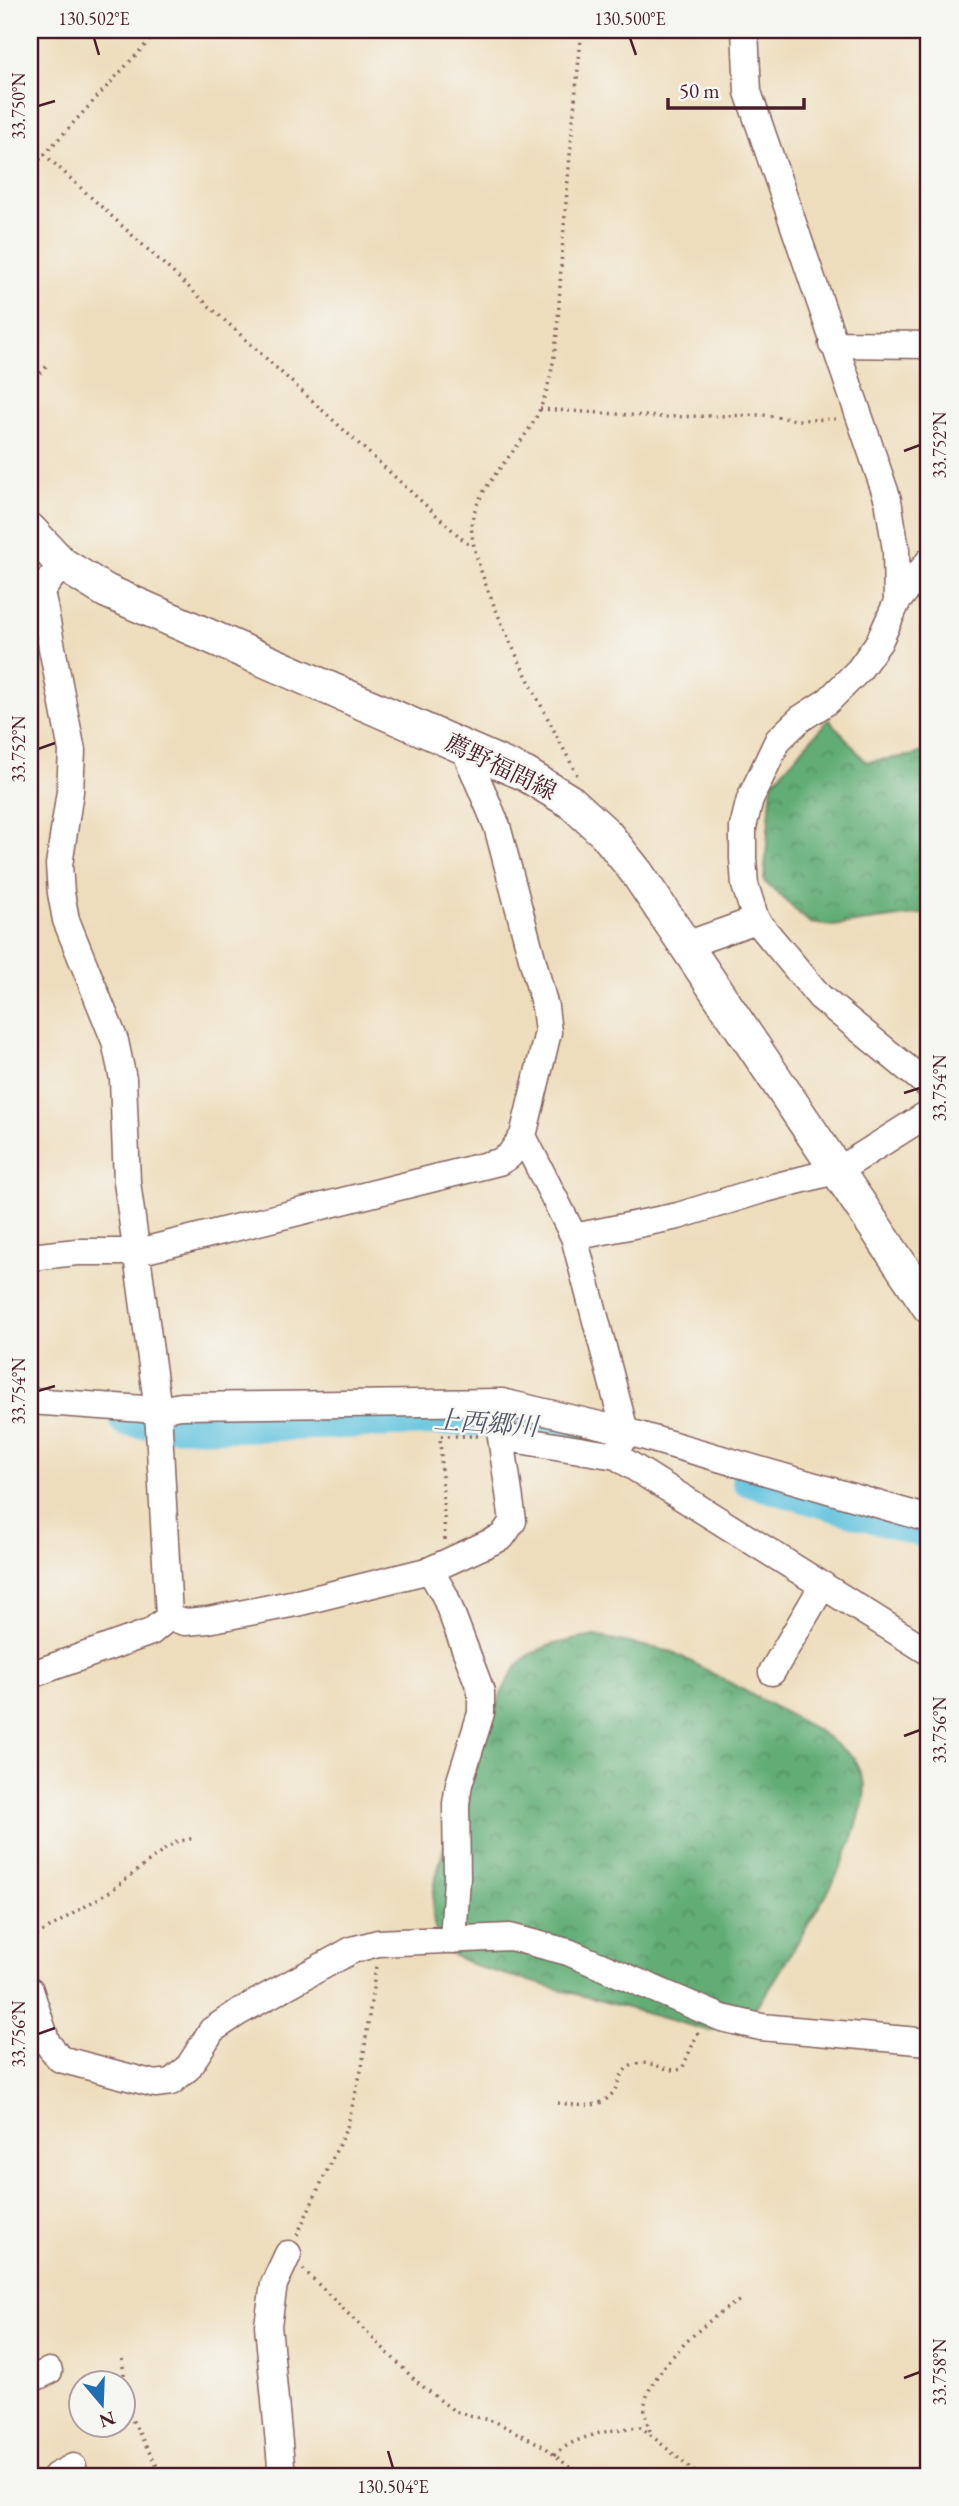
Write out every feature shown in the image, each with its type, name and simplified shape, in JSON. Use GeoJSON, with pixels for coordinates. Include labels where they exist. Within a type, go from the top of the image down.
{"type":"FeatureCollection","features":[{"type":"Feature","properties":{"kind":"main road","name":"薦野福間線"},"geometry":{"type":"LineString","coordinates":[[30,530],[62,564],[106,591],[525,774],[571,802],[606,834],[686,945],[929,1307]]}},
{"type":"Feature","properties":{"kind":"street"},"geometry":{"type":"LineString","coordinates":[[745,30],[748,92],[832,344],[888,500],[896,550],[897,602]]}},
{"type":"Feature","properties":{"kind":"street"},"geometry":{"type":"LineString","coordinates":[[832,344],[929,345]]}},
{"type":"Feature","properties":{"kind":"street"},"geometry":{"type":"LineString","coordinates":[[929,561],[897,602],[879,642],[859,670],[828,701],[800,719],[778,740],[760,774],[743,827],[745,885],[756,920],[820,997],[929,1086]]}},
{"type":"Feature","properties":{"kind":"street"},"geometry":{"type":"LineString","coordinates":[[62,564],[41,591],[64,695],[72,751],[70,791],[59,865],[61,893],[66,920],[115,1041],[123,1079],[127,1182],[159,1422],[169,1617]]}},
{"type":"Feature","properties":{"kind":"street"},"geometry":{"type":"LineString","coordinates":[[30,1257],[77,1252],[138,1252],[499,1162],[509,1156],[523,1136],[548,1032],[545,1007],[498,826],[463,746]]}},
{"type":"Feature","properties":{"kind":"street"},"geometry":{"type":"LineString","coordinates":[[686,945],[756,920]]}},
{"type":"Feature","properties":{"kind":"street"},"geometry":{"type":"LineString","coordinates":[[574,1237],[678,1216],[839,1170],[929,1113]]}},
{"type":"Feature","properties":{"kind":"street"},"geometry":{"type":"LineString","coordinates":[[523,1136],[574,1237],[620,1443]]}},
{"type":"Feature","properties":{"kind":"street"},"geometry":{"type":"LineString","coordinates":[[30,1401],[159,1422],[181,1406],[501,1421],[620,1443],[929,1519]]}},
{"type":"Feature","properties":{"kind":"street"},"geometry":{"type":"LineString","coordinates":[[501,1421],[620,1443],[823,1585],[929,1652]]}},
{"type":"Feature","properties":{"kind":"street"},"geometry":{"type":"LineString","coordinates":[[169,1617],[185,1622],[259,1611],[438,1566],[502,1537],[513,1521],[501,1421]]}},
{"type":"Feature","properties":{"kind":"street"},"geometry":{"type":"LineString","coordinates":[[438,1566],[445,1596],[481,1691],[481,1713],[459,1784],[456,1804],[457,1878],[453,1940]]}},
{"type":"Feature","properties":{"kind":"street"},"geometry":{"type":"LineString","coordinates":[[772,1672],[823,1585]]}},
{"type":"Feature","properties":{"kind":"street"},"geometry":{"type":"LineString","coordinates":[[30,1675],[151,1632],[169,1617]]}},
{"type":"Feature","properties":{"kind":"street"},"geometry":{"type":"LineString","coordinates":[[30,1990],[47,2043],[60,2059],[155,2084],[171,2082],[188,2068],[212,2030],[239,2012],[352,1950],[378,1943],[510,1937],[568,1952],[722,2018],[761,2027],[929,2042]]}},
{"type":"Feature","properties":{"kind":"street"},"geometry":{"type":"LineString","coordinates":[[282,2476],[268,2325],[274,2284],[288,2254]]}},
{"type":"Feature","properties":{"kind":"path"},"geometry":{"type":"LineString","coordinates":[[30,170],[159,30]]}},
{"type":"Feature","properties":{"kind":"path"},"geometry":{"type":"LineString","coordinates":[[582,30],[572,121],[555,347],[540,409],[516,449],[483,494],[471,521],[473,548],[517,655],[582,786]]}},
{"type":"Feature","properties":{"kind":"path"},"geometry":{"type":"LineString","coordinates":[[44,154],[473,548]]}},
{"type":"Feature","properties":{"kind":"path"},"geometry":{"type":"LineString","coordinates":[[30,383],[49,364]]}},
{"type":"Feature","properties":{"kind":"path"},"geometry":{"type":"LineString","coordinates":[[540,409],[661,416],[763,415],[835,421],[858,412]]}},
{"type":"Feature","properties":{"kind":"path"},"geometry":{"type":"LineString","coordinates":[[438,1566],[440,1436],[501,1421]]}},
{"type":"Feature","properties":{"kind":"path"},"geometry":{"type":"LineString","coordinates":[[30,1948],[36,1936],[112,1890],[175,1842],[195,1838]]}},
{"type":"Feature","properties":{"kind":"path"},"geometry":{"type":"LineString","coordinates":[[378,1943],[362,2067],[347,2127],[288,2254],[416,2381],[454,2411],[496,2423],[554,2455],[579,2476]]}},
{"type":"Feature","properties":{"kind":"path"},"geometry":{"type":"LineString","coordinates":[[558,2103],[586,2106],[600,2102],[612,2095],[625,2070],[636,2064],[651,2063],[676,2071],[682,2069],[696,2041],[705,2011]]}},
{"type":"Feature","properties":{"kind":"path"},"geometry":{"type":"LineString","coordinates":[[650,2431],[645,2402],[666,2365],[706,2324],[730,2304],[743,2299]]}},
{"type":"Feature","properties":{"kind":"path"},"geometry":{"type":"LineString","coordinates":[[122,2359],[129,2414],[162,2476]]}},
{"type":"Feature","properties":{"kind":"path"},"geometry":{"type":"LineString","coordinates":[[554,2455],[566,2444],[624,2428],[642,2427],[650,2431],[700,2476]]}},
{"type":"Feature","properties":{"kind":"green space"},"geometry":{"type":"Polygon","coordinates":[[[829,719],[866,762],[915,755],[929,749],[929,913],[833,926],[810,923],[764,881],[772,783],[829,719]]]}},
{"type":"Feature","properties":{"kind":"green space"},"geometry":{"type":"Polygon","coordinates":[[[595,1636],[673,1652],[817,1730],[854,1758],[865,1785],[864,1800],[852,1841],[833,1883],[767,1993],[750,2014],[740,2021],[710,2031],[478,1967],[446,1950],[436,1931],[434,1893],[444,1848],[475,1756],[501,1694],[524,1659],[540,1649],[595,1636]]]}},
{"type":"Feature","properties":{"kind":"waterway","name":"上西郷川"},"geometry":{"type":"LineString","coordinates":[[126,1420],[237,1425],[487,1420],[560,1428],[596,1436]]}},
{"type":"Feature","properties":{"kind":"waterway","name":"上西郷川"},"geometry":{"type":"LineString","coordinates":[[748,1480],[929,1533]]}}]}
